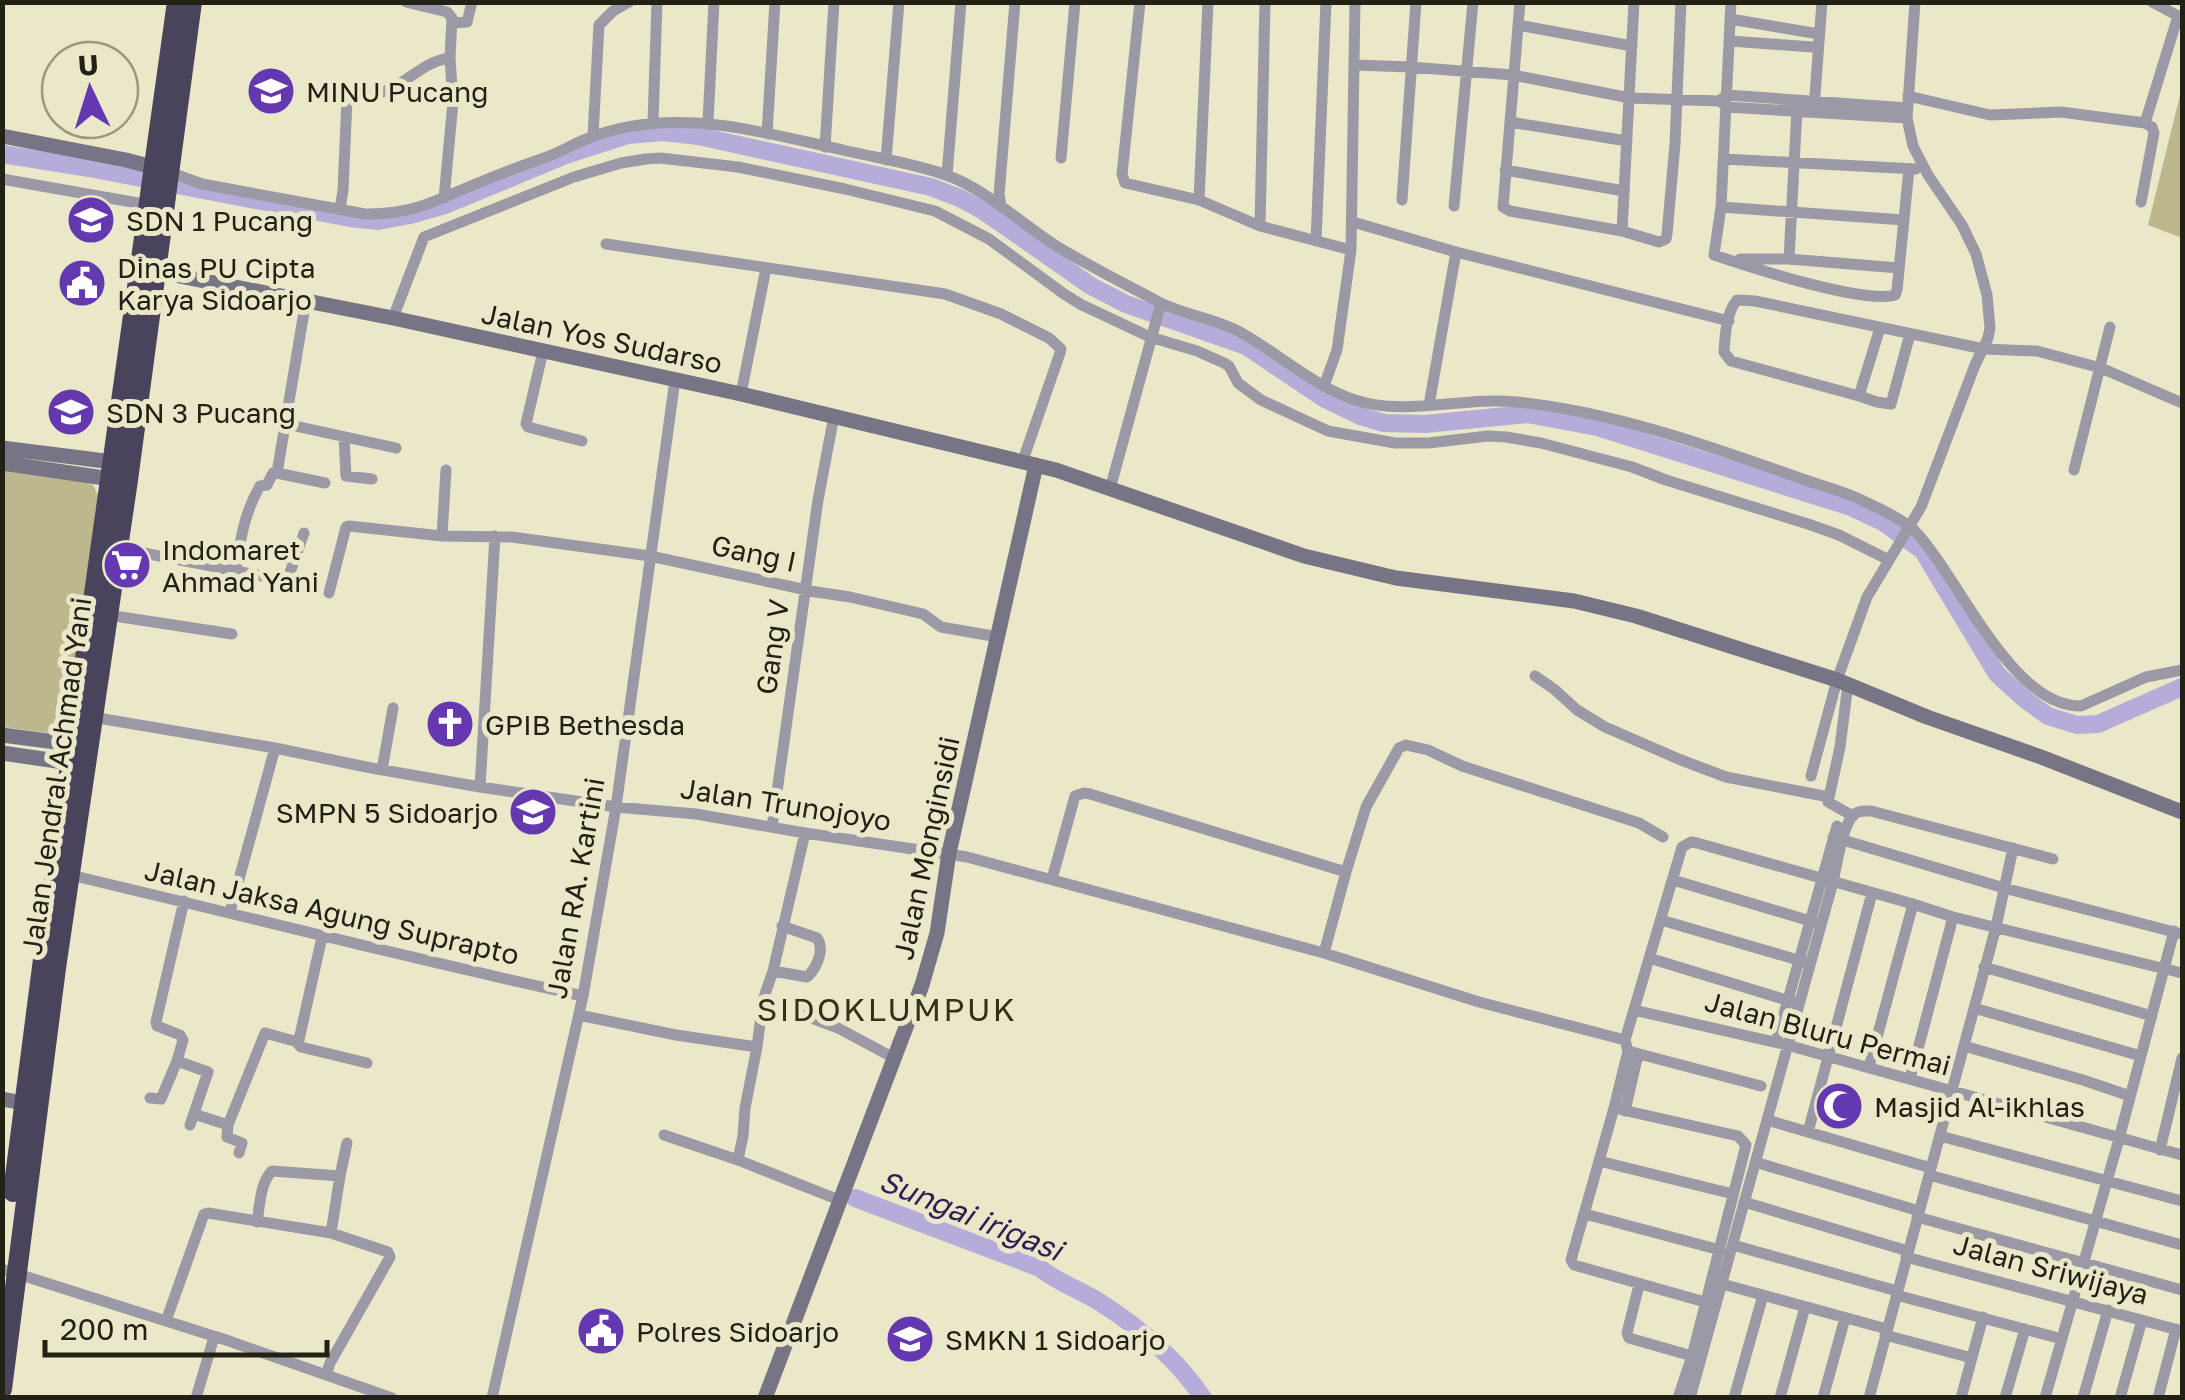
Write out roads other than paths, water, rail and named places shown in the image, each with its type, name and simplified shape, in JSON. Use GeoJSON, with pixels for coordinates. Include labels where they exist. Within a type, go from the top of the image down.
{"type":"FeatureCollection","features":[{"type":"Feature","properties":{"kind":"highway"},"geometry":{"type":"LineString","coordinates":[[158,186],[177,2]]}},
{"type":"Feature","properties":{"kind":"highway"},"geometry":{"type":"LineString","coordinates":[[158,186],[192,2]]}},
{"type":"Feature","properties":{"kind":"highway","name":"Jalan Jendral Achmad Yani"},"geometry":{"type":"LineString","coordinates":[[85,717],[108,615],[118,548],[117,474],[154,271],[158,186]]}},
{"type":"Feature","properties":{"kind":"highway","name":"Jalan Jendral Achmad Yani"},"geometry":{"type":"LineString","coordinates":[[2,1389],[13,1101],[79,755],[158,186]]}},
{"type":"Feature","properties":{"kind":"highway","name":"Jalan Jendral Achmad Yani"},"geometry":{"type":"LineString","coordinates":[[7,1274],[38,1103],[70,875],[79,755]]}},
{"type":"Feature","properties":{"kind":"main road"},"geometry":{"type":"LineString","coordinates":[[2,136],[158,186]]}},
{"type":"Feature","properties":{"kind":"main road","name":"Jalan Yos Sudarso"},"geometry":{"type":"LineString","coordinates":[[154,271],[741,394],[1029,464],[1304,556],[1396,578],[1574,600],[1636,616],[1843,682],[2182,812]]}},
{"type":"Feature","properties":{"kind":"main road"},"geometry":{"type":"LineString","coordinates":[[2,448],[117,474]]}},
{"type":"Feature","properties":{"kind":"main road"},"geometry":{"type":"LineString","coordinates":[[2,464],[117,474]]}},
{"type":"Feature","properties":{"kind":"main road","name":"Jalan Monginsidi"},"geometry":{"type":"LineString","coordinates":[[765,1398],[932,950],[949,854],[998,637],[1029,464]]}},
{"type":"Feature","properties":{"kind":"main road"},"geometry":{"type":"LineString","coordinates":[[2,735],[79,755]]}},
{"type":"Feature","properties":{"kind":"main road"},"geometry":{"type":"LineString","coordinates":[[2,753],[79,755]]}},
{"type":"Feature","properties":{"kind":"street"},"geometry":{"type":"LineString","coordinates":[[406,2],[447,12],[452,18],[452,121],[444,198]]}},
{"type":"Feature","properties":{"kind":"street"},"geometry":{"type":"LineString","coordinates":[[452,23],[467,22],[472,2]]}},
{"type":"Feature","properties":{"kind":"street"},"geometry":{"type":"LineString","coordinates":[[592,136],[598,25],[629,2]]}},
{"type":"Feature","properties":{"kind":"street"},"geometry":{"type":"LineString","coordinates":[[653,122],[657,2]]}},
{"type":"Feature","properties":{"kind":"street"},"geometry":{"type":"LineString","coordinates":[[708,122],[714,2]]}},
{"type":"Feature","properties":{"kind":"street"},"geometry":{"type":"LineString","coordinates":[[767,134],[775,2]]}},
{"type":"Feature","properties":{"kind":"street"},"geometry":{"type":"LineString","coordinates":[[825,146],[834,2]]}},
{"type":"Feature","properties":{"kind":"street"},"geometry":{"type":"LineString","coordinates":[[886,160],[899,2]]}},
{"type":"Feature","properties":{"kind":"street"},"geometry":{"type":"LineString","coordinates":[[946,175],[961,2]]}},
{"type":"Feature","properties":{"kind":"street"},"geometry":{"type":"LineString","coordinates":[[1001,205],[1015,2]]}},
{"type":"Feature","properties":{"kind":"street"},"geometry":{"type":"LineString","coordinates":[[1060,158],[1075,2]]}},
{"type":"Feature","properties":{"kind":"street"},"geometry":{"type":"LineString","coordinates":[[1140,2],[1123,180],[1130,185],[1199,200],[1260,226],[1351,250]]}},
{"type":"Feature","properties":{"kind":"street"},"geometry":{"type":"LineString","coordinates":[[1199,200],[1208,2]]}},
{"type":"Feature","properties":{"kind":"street"},"geometry":{"type":"LineString","coordinates":[[1260,226],[1265,2]]}},
{"type":"Feature","properties":{"kind":"street"},"geometry":{"type":"LineString","coordinates":[[1316,241],[1326,2]]}},
{"type":"Feature","properties":{"kind":"street"},"geometry":{"type":"LineString","coordinates":[[1324,386],[1336,350],[1351,250],[1355,2]]}},
{"type":"Feature","properties":{"kind":"street"},"geometry":{"type":"LineString","coordinates":[[1402,200],[1416,2]]}},
{"type":"Feature","properties":{"kind":"street"},"geometry":{"type":"LineString","coordinates":[[1454,206],[1473,2]]}},
{"type":"Feature","properties":{"kind":"street"},"geometry":{"type":"LineString","coordinates":[[1520,2],[1502,204],[1510,211],[1622,231],[1659,242],[1666,240],[1675,144],[1681,2]]}},
{"type":"Feature","properties":{"kind":"street"},"geometry":{"type":"LineString","coordinates":[[1622,231],[1634,2]]}},
{"type":"Feature","properties":{"kind":"street"},"geometry":{"type":"LineString","coordinates":[[1730,2],[1724,159],[1714,255],[1808,282],[1876,297],[1895,295],[1909,169]]}},
{"type":"Feature","properties":{"kind":"street"},"geometry":{"type":"LineString","coordinates":[[1789,260],[1794,162],[1806,106],[1819,2]]}},
{"type":"Feature","properties":{"kind":"street"},"geometry":{"type":"LineString","coordinates":[[1811,776],[1867,597],[1928,492],[1990,328],[1976,254],[1913,146],[1908,107],[1915,2]]}},
{"type":"Feature","properties":{"kind":"street"},"geometry":{"type":"LineString","coordinates":[[2144,124],[2180,17],[2152,2]]}},
{"type":"Feature","properties":{"kind":"street"},"geometry":{"type":"LineString","coordinates":[[1730,20],[1815,38]]}},
{"type":"Feature","properties":{"kind":"street"},"geometry":{"type":"LineString","coordinates":[[1518,25],[1632,46]]}},
{"type":"Feature","properties":{"kind":"street"},"geometry":{"type":"LineString","coordinates":[[1730,41],[1815,38]]}},
{"type":"Feature","properties":{"kind":"street"},"geometry":{"type":"LineString","coordinates":[[340,209],[344,99],[377,94],[417,73],[425,64],[450,58]]}},
{"type":"Feature","properties":{"kind":"street"},"geometry":{"type":"LineString","coordinates":[[1355,65],[1513,75],[1630,98],[1908,107],[1990,115],[2061,112],[2144,124],[2152,127],[2154,134],[2141,202]]}},
{"type":"Feature","properties":{"kind":"street"},"geometry":{"type":"LineString","coordinates":[[2,180],[202,184],[385,214],[419,208],[592,136],[653,122],[708,122],[825,146],[946,175],[1001,205],[1058,247],[1160,307],[1242,333],[1324,386],[1353,399],[1374,405],[1512,401],[1626,422],[1855,496],[1909,530],[1943,568],[1988,635],[2029,685],[2076,707],[2146,677],[2182,670]]}},
{"type":"Feature","properties":{"kind":"street"},"geometry":{"type":"LineString","coordinates":[[1510,122],[1628,141]]}},
{"type":"Feature","properties":{"kind":"street"},"geometry":{"type":"LineString","coordinates":[[392,318],[424,237],[574,177],[621,163],[660,158],[738,168],[935,212],[989,239],[1064,294],[1224,362],[1238,383],[1261,400],[1328,431],[1395,443],[1488,436],[1542,443],[1632,467],[1808,524],[1892,556]]}},
{"type":"Feature","properties":{"kind":"street"},"geometry":{"type":"LineString","coordinates":[[1724,159],[1925,170]]}},
{"type":"Feature","properties":{"kind":"street"},"geometry":{"type":"LineString","coordinates":[[1505,170],[1624,191]]}},
{"type":"Feature","properties":{"kind":"street"},"geometry":{"type":"LineString","coordinates":[[1721,206],[1904,220]]}},
{"type":"Feature","properties":{"kind":"street"},"geometry":{"type":"LineString","coordinates":[[1353,222],[1728,321]]}},
{"type":"Feature","properties":{"kind":"street"},"geometry":{"type":"LineString","coordinates":[[606,244],[945,294],[1001,314],[1050,338],[1060,353],[1029,464]]}},
{"type":"Feature","properties":{"kind":"street"},"geometry":{"type":"LineString","coordinates":[[1429,405],[1456,252]]}},
{"type":"Feature","properties":{"kind":"street"},"geometry":{"type":"LineString","coordinates":[[1726,259],[1899,268]]}},
{"type":"Feature","properties":{"kind":"street"},"geometry":{"type":"LineString","coordinates":[[1808,282],[1810,262]]}},
{"type":"Feature","properties":{"kind":"street"},"geometry":{"type":"LineString","coordinates":[[741,394],[766,268]]}},
{"type":"Feature","properties":{"kind":"street"},"geometry":{"type":"LineString","coordinates":[[277,473],[306,300]]}},
{"type":"Feature","properties":{"kind":"street"},"geometry":{"type":"LineString","coordinates":[[1910,334],[1891,404],[1731,361],[1724,352],[1734,304],[1744,300],[1984,349],[2037,351],[2101,368],[2182,402]]}},
{"type":"Feature","properties":{"kind":"street"},"geometry":{"type":"LineString","coordinates":[[1110,489],[1160,307]]}},
{"type":"Feature","properties":{"kind":"street"},"geometry":{"type":"LineString","coordinates":[[2074,470],[2110,327]]}},
{"type":"Feature","properties":{"kind":"street"},"geometry":{"type":"LineString","coordinates":[[1860,396],[1880,328]]}},
{"type":"Feature","properties":{"kind":"street"},"geometry":{"type":"LineString","coordinates":[[543,351],[526,424],[582,441]]}},
{"type":"Feature","properties":{"kind":"street","name":"Jalan RA. Kartini"},"geometry":{"type":"LineString","coordinates":[[492,1398],[583,996],[616,807],[675,380]]}},
{"type":"Feature","properties":{"kind":"street","name":"Gang V"},"geometry":{"type":"LineString","coordinates":[[772,827],[818,500],[834,416]]}},
{"type":"Feature","properties":{"kind":"street"},"geometry":{"type":"LineString","coordinates":[[286,424],[396,448]]}},
{"type":"Feature","properties":{"kind":"street"},"geometry":{"type":"LineString","coordinates":[[344,436],[346,476],[372,479]]}},
{"type":"Feature","properties":{"kind":"street"},"geometry":{"type":"LineString","coordinates":[[442,536],[446,470]]}},
{"type":"Feature","properties":{"kind":"street"},"geometry":{"type":"LineString","coordinates":[[236,571],[242,526],[254,495],[260,486],[268,485],[273,473],[325,483]]}},
{"type":"Feature","properties":{"kind":"street","name":"Gang I"},"geometry":{"type":"LineString","coordinates":[[329,594],[346,526],[442,536],[495,536],[650,556],[850,597],[922,614],[942,626],[998,637]]}},
{"type":"Feature","properties":{"kind":"street"},"geometry":{"type":"LineString","coordinates":[[118,548],[278,579],[288,575],[304,533]]}},
{"type":"Feature","properties":{"kind":"street"},"geometry":{"type":"LineString","coordinates":[[480,787],[495,536]]}},
{"type":"Feature","properties":{"kind":"street"},"geometry":{"type":"LineString","coordinates":[[108,615],[232,634]]}},
{"type":"Feature","properties":{"kind":"street"},"geometry":{"type":"LineString","coordinates":[[1536,676],[1576,710],[1681,760],[1726,778],[1829,797]]}},
{"type":"Feature","properties":{"kind":"street"},"geometry":{"type":"LineString","coordinates":[[1843,682],[1840,746],[1828,802],[1853,816]]}},
{"type":"Feature","properties":{"kind":"street"},"geometry":{"type":"LineString","coordinates":[[382,770],[393,708]]}},
{"type":"Feature","properties":{"kind":"street","name":"Jalan Trunojoyo"},"geometry":{"type":"LineString","coordinates":[[85,717],[480,787],[696,814],[949,854],[1324,952],[1630,1049],[1762,1086]]}},
{"type":"Feature","properties":{"kind":"street"},"geometry":{"type":"LineString","coordinates":[[1324,952],[1366,807],[1399,748],[1406,745],[1639,823],[1662,836]]}},
{"type":"Feature","properties":{"kind":"street"},"geometry":{"type":"LineString","coordinates":[[230,912],[275,748]]}},
{"type":"Feature","properties":{"kind":"street"},"geometry":{"type":"LineString","coordinates":[[1052,879],[1072,804],[1075,796],[1084,792],[1346,872]]}},
{"type":"Feature","properties":{"kind":"street"},"geometry":{"type":"LineString","coordinates":[[1739,1198],[1767,1120],[1782,1044],[1838,834],[1853,816],[1871,812],[2053,859]]}},
{"type":"Feature","properties":{"kind":"street"},"geometry":{"type":"LineString","coordinates":[[738,1160],[763,1000],[804,833]]}},
{"type":"Feature","properties":{"kind":"street"},"geometry":{"type":"LineString","coordinates":[[1838,834],[2004,888],[2178,933],[2162,970],[2120,1138],[2046,1398]]}},
{"type":"Feature","properties":{"kind":"street"},"geometry":{"type":"LineString","coordinates":[[1705,1302],[1572,1263],[1600,1161],[1620,1110],[1634,1010],[1682,847],[1691,842],[1952,917],[2182,974]]}},
{"type":"Feature","properties":{"kind":"street"},"geometry":{"type":"LineString","coordinates":[[1884,1398],[1870,1396],[1996,927],[2013,848]]}},
{"type":"Feature","properties":{"kind":"street","name":"Jalan Jaksa Agung Suprapto"},"geometry":{"type":"LineString","coordinates":[[70,875],[583,996]]}},
{"type":"Feature","properties":{"kind":"street"},"geometry":{"type":"LineString","coordinates":[[1673,880],[1816,922]]}},
{"type":"Feature","properties":{"kind":"street"},"geometry":{"type":"LineString","coordinates":[[1808,1132],[1872,893]]}},
{"type":"Feature","properties":{"kind":"street"},"geometry":{"type":"LineString","coordinates":[[150,1098],[161,1099],[177,1061],[182,1036],[164,1030],[156,1022],[184,901]]}},
{"type":"Feature","properties":{"kind":"street"},"geometry":{"type":"LineString","coordinates":[[1868,1067],[1913,904]]}},
{"type":"Feature","properties":{"kind":"street"},"geometry":{"type":"LineString","coordinates":[[1910,1079],[1952,917]]}},
{"type":"Feature","properties":{"kind":"street"},"geometry":{"type":"LineString","coordinates":[[1661,920],[1804,961]]}},
{"type":"Feature","properties":{"kind":"street"},"geometry":{"type":"LineString","coordinates":[[773,971],[807,977],[820,952],[817,938],[782,926]]}},
{"type":"Feature","properties":{"kind":"street"},"geometry":{"type":"LineString","coordinates":[[322,936],[298,1042],[300,1047],[367,1063]]}},
{"type":"Feature","properties":{"kind":"street"},"geometry":{"type":"LineString","coordinates":[[1649,958],[1793,1002]]}},
{"type":"Feature","properties":{"kind":"street"},"geometry":{"type":"LineString","coordinates":[[1984,968],[2152,1016]]}},
{"type":"Feature","properties":{"kind":"street"},"geometry":{"type":"LineString","coordinates":[[763,1000],[838,1028],[894,1058]]}},
{"type":"Feature","properties":{"kind":"street"},"geometry":{"type":"LineString","coordinates":[[1974,1008],[2141,1056]]}},
{"type":"Feature","properties":{"kind":"street","name":"Jalan Bluru Permai"},"geometry":{"type":"LineString","coordinates":[[1634,1010],[1828,1056],[2182,1155]]}},
{"type":"Feature","properties":{"kind":"street"},"geometry":{"type":"LineString","coordinates":[[579,1015],[758,1047]]}},
{"type":"Feature","properties":{"kind":"street"},"geometry":{"type":"LineString","coordinates":[[227,1134],[265,1033],[298,1042]]}},
{"type":"Feature","properties":{"kind":"street"},"geometry":{"type":"LineString","coordinates":[[1964,1046],[2130,1096]]}},
{"type":"Feature","properties":{"kind":"street"},"geometry":{"type":"LineString","coordinates":[[2160,1150],[2182,1058]]}},
{"type":"Feature","properties":{"kind":"street"},"geometry":{"type":"LineString","coordinates":[[177,1061],[208,1072],[192,1119],[242,1142],[239,1152]]}},
{"type":"Feature","properties":{"kind":"street"},"geometry":{"type":"LineString","coordinates":[[1620,1110],[1738,1136],[1746,1144],[1739,1198],[1726,1248],[1705,1302],[1678,1398]]}},
{"type":"Feature","properties":{"kind":"street"},"geometry":{"type":"LineString","coordinates":[[1767,1120],[2182,1245]]}},
{"type":"Feature","properties":{"kind":"street"},"geometry":{"type":"LineString","coordinates":[[664,1136],[738,1160],[838,1200]]}},
{"type":"Feature","properties":{"kind":"street"},"geometry":{"type":"LineString","coordinates":[[1940,1136],[2182,1201]]}},
{"type":"Feature","properties":{"kind":"street"},"geometry":{"type":"LineString","coordinates":[[332,1233],[347,1143]]}},
{"type":"Feature","properties":{"kind":"street","name":"Jalan Sriwijaya"},"geometry":{"type":"LineString","coordinates":[[1600,1161],[1739,1198],[1907,1254],[2179,1330]]}},
{"type":"Feature","properties":{"kind":"street"},"geometry":{"type":"LineString","coordinates":[[1755,1162],[1918,1214],[2182,1290]]}},
{"type":"Feature","properties":{"kind":"street"},"geometry":{"type":"LineString","coordinates":[[257,1222],[264,1184],[272,1171],[340,1176]]}},
{"type":"Feature","properties":{"kind":"street"},"geometry":{"type":"LineString","coordinates":[[166,1321],[204,1214],[208,1212],[332,1233],[388,1252],[390,1256],[326,1375]]}},
{"type":"Feature","properties":{"kind":"street"},"geometry":{"type":"LineString","coordinates":[[1585,1214],[2062,1339]]}},
{"type":"Feature","properties":{"kind":"street"},"geometry":{"type":"LineString","coordinates":[[1690,1398],[1722,1284],[1726,1248]]}},
{"type":"Feature","properties":{"kind":"street"},"geometry":{"type":"LineString","coordinates":[[7,1274],[214,1336],[392,1398]]}},
{"type":"Feature","properties":{"kind":"street"},"geometry":{"type":"LineString","coordinates":[[1722,1284],[1972,1358]]}},
{"type":"Feature","properties":{"kind":"street"},"geometry":{"type":"LineString","coordinates":[[1639,1285],[1627,1336],[1692,1356]]}},
{"type":"Feature","properties":{"kind":"street"},"geometry":{"type":"LineString","coordinates":[[1734,1398],[1763,1295]]}},
{"type":"Feature","properties":{"kind":"street"},"geometry":{"type":"LineString","coordinates":[[1780,1398],[1804,1307]]}},
{"type":"Feature","properties":{"kind":"street"},"geometry":{"type":"LineString","coordinates":[[2084,1398],[2108,1310]]}},
{"type":"Feature","properties":{"kind":"street"},"geometry":{"type":"LineString","coordinates":[[1961,1398],[1983,1317]]}},
{"type":"Feature","properties":{"kind":"street"},"geometry":{"type":"LineString","coordinates":[[1823,1398],[1845,1318]]}},
{"type":"Feature","properties":{"kind":"street"},"geometry":{"type":"LineString","coordinates":[[2120,1398],[2142,1320]]}},
{"type":"Feature","properties":{"kind":"street"},"geometry":{"type":"LineString","coordinates":[[2006,1398],[2024,1328]]}},
{"type":"Feature","properties":{"kind":"street"},"geometry":{"type":"LineString","coordinates":[[2158,1398],[2179,1330]]}},
{"type":"Feature","properties":{"kind":"street"},"geometry":{"type":"LineString","coordinates":[[196,1398],[214,1336]]}},
{"type":"Feature","properties":{"kind":"waterway"},"geometry":{"type":"LineString","coordinates":[[2,154],[378,221],[445,205],[566,155],[628,135],[663,132],[698,136],[931,187],[982,210],[1091,286],[1126,304],[1246,346],[1325,399],[1360,416],[1384,423],[1425,424],[1527,414],[1597,427],[1851,507],[1883,522],[1923,551],[1997,674],[2048,716],[2077,725],[2098,724],[2182,687]]}},
{"type":"Feature","properties":{"kind":"waterway","name":"Sungai irigasi"},"geometry":{"type":"LineString","coordinates":[[855,1198],[1040,1268],[1093,1298],[1157,1345],[1203,1398]]}},
{"type":"Feature","properties":{"kind":"place","name":"MINU Pucang"},"geometry":{"type":"Point","coordinates":[271,91]}},
{"type":"Feature","properties":{"kind":"place","name":"SDN 1 Pucang"},"geometry":{"type":"Point","coordinates":[91,220]}},
{"type":"Feature","properties":{"kind":"place","name":"Dinas PU Cipta Karya Sidoarjo"},"geometry":{"type":"Point","coordinates":[82,283]}},
{"type":"Feature","properties":{"kind":"place","name":"SDN 3 Pucang"},"geometry":{"type":"Point","coordinates":[71,412]}},
{"type":"Feature","properties":{"kind":"place","name":"Indomaret Ahmad Yani"},"geometry":{"type":"Point","coordinates":[127,565]}},
{"type":"Feature","properties":{"kind":"place","name":"GPIB Bethesda"},"geometry":{"type":"Point","coordinates":[450,724]}},
{"type":"Feature","properties":{"kind":"place","name":"SMPN 5 Sidoarjo"},"geometry":{"type":"Point","coordinates":[533,812]}},
{"type":"Feature","properties":{"kind":"place","name":"Masjid Al-ikhlas"},"geometry":{"type":"Point","coordinates":[1839,1106]}},
{"type":"Feature","properties":{"kind":"place","name":"Polres Sidoarjo"},"geometry":{"type":"Point","coordinates":[601,1331]}},
{"type":"Feature","properties":{"kind":"place","name":"SMKN 1 Sidoarjo"},"geometry":{"type":"Point","coordinates":[910,1339]}},
{"type":"Feature","properties":{"kind":"district","name":"SIDOKLUMPUK"},"geometry":{"type":"Point","coordinates":[887,1009]}}]}
